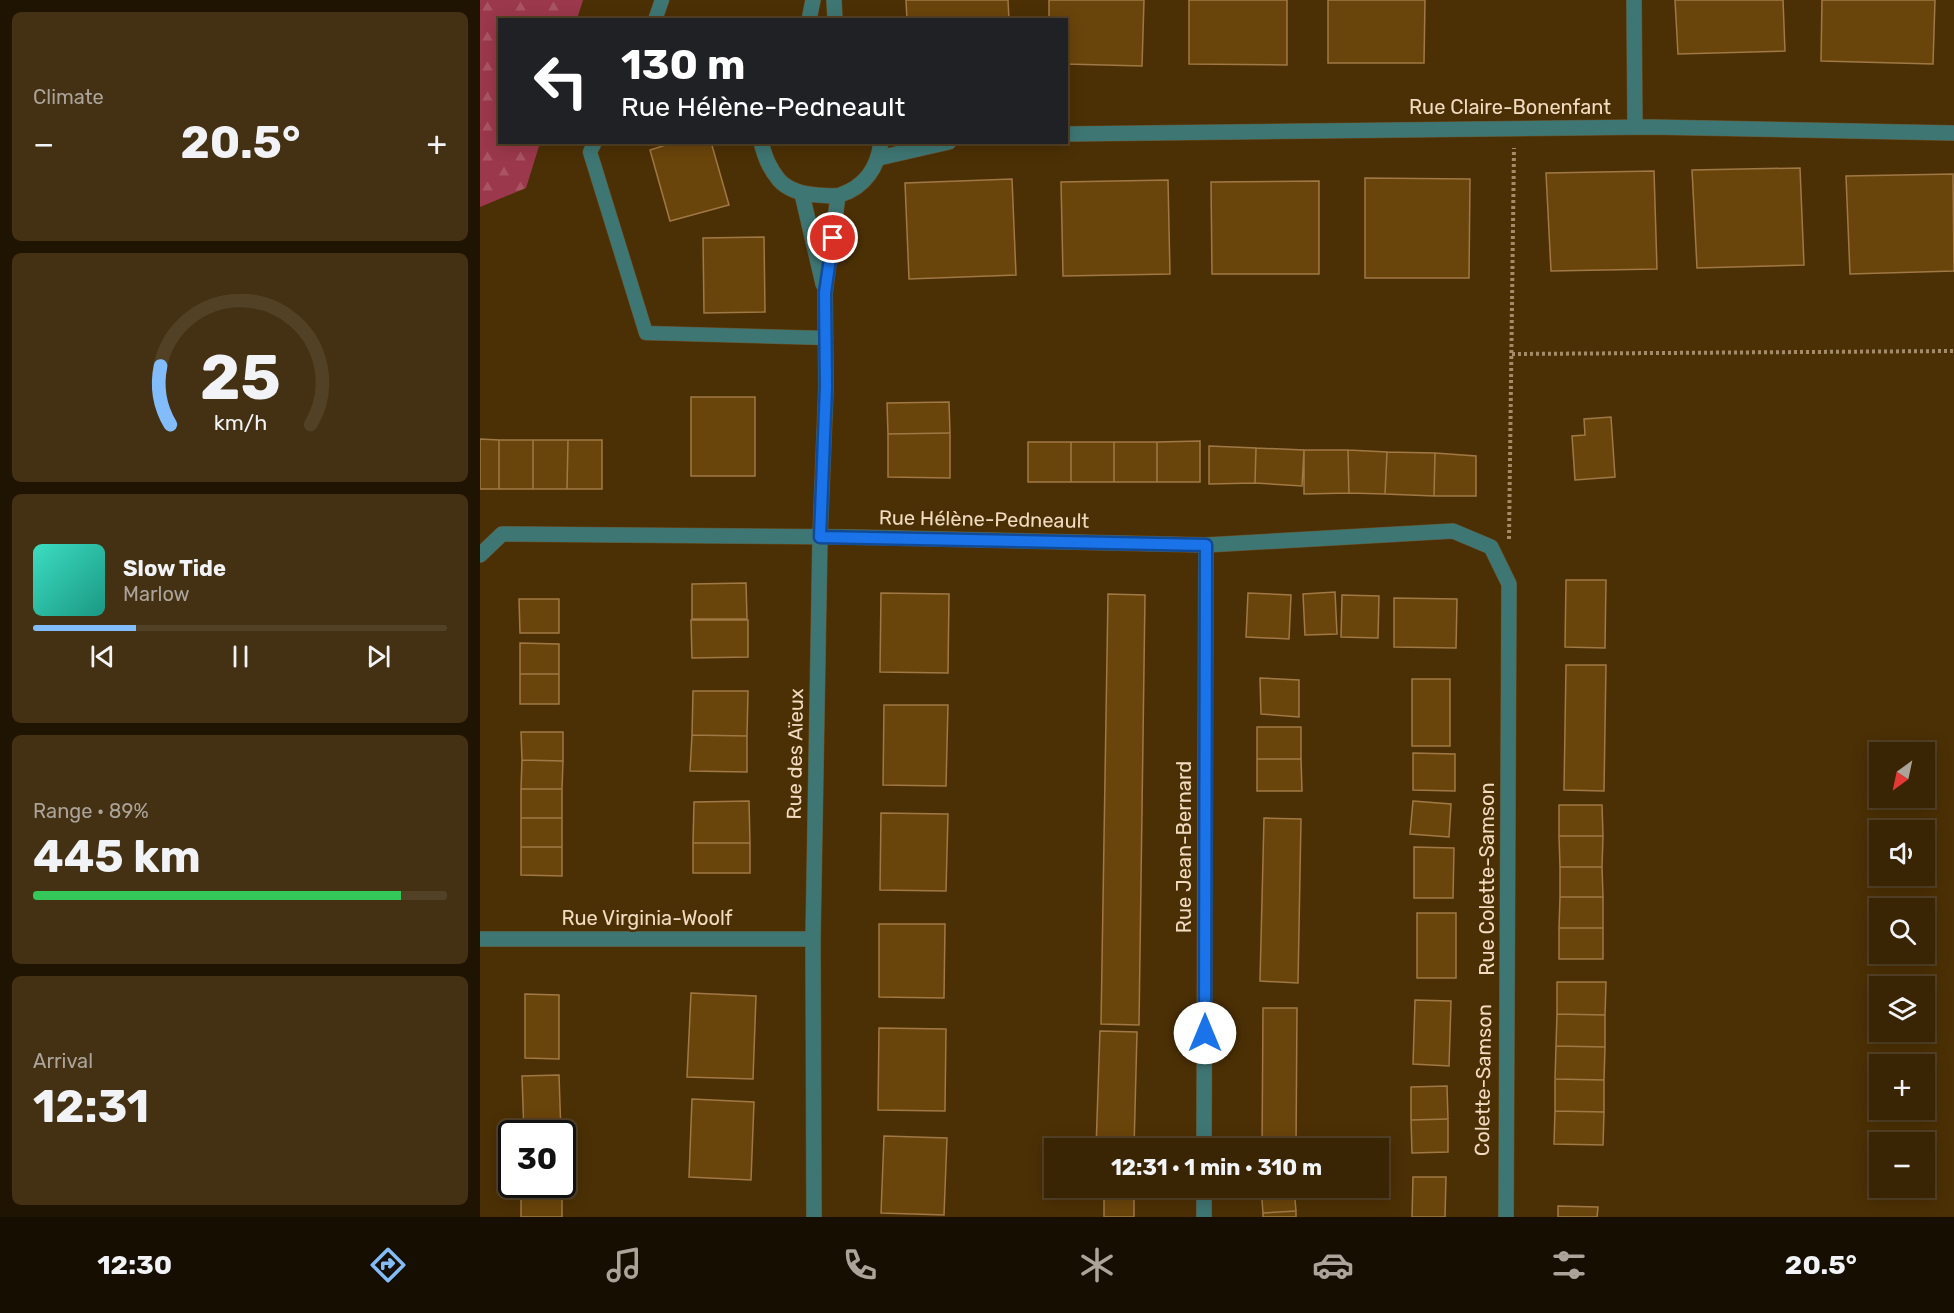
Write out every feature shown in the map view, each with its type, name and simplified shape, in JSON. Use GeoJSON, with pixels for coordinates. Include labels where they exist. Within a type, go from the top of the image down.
{"type":"FeatureCollection","features":[{"type":"Feature","properties":{"kind":"street"},"geometry":{"type":"LineString","coordinates":[[809,18],[813,0]]}},
{"type":"Feature","properties":{"kind":"street"},"geometry":{"type":"LineString","coordinates":[[834,0],[835,18]]}},
{"type":"Feature","properties":{"kind":"street"},"geometry":{"type":"LineString","coordinates":[[1634,0],[1635,128]]}},
{"type":"Feature","properties":{"kind":"street","name":"Rue Claire-Bonenfant"},"geometry":{"type":"LineString","coordinates":[[1068,134],[1514,128],[1954,133]]}},
{"type":"Feature","properties":{"kind":"street"},"geometry":{"type":"LineString","coordinates":[[762,144],[766,162],[781,182],[801,194],[838,196],[856,188],[870,175],[879,158],[880,144]]}},
{"type":"Feature","properties":{"kind":"street"},"geometry":{"type":"LineString","coordinates":[[879,158],[940,144]]}},
{"type":"Feature","properties":{"kind":"street","name":"Rue des Aïeux"},"geometry":{"type":"LineString","coordinates":[[801,194],[825,293]]}},
{"type":"Feature","properties":{"kind":"street","name":"Rue des Aïeux"},"geometry":{"type":"LineString","coordinates":[[814,1217],[813,939],[825,293],[838,196]]}},
{"type":"Feature","properties":{"kind":"street","name":"Rue Hélène-Pedneault"},"geometry":{"type":"LineString","coordinates":[[480,555],[502,534],[820,537],[1206,545],[1453,531],[1491,547]]}},
{"type":"Feature","properties":{"kind":"street","name":"Rue Jean-Bernard"},"geometry":{"type":"LineString","coordinates":[[1204,1138],[1206,545]]}},
{"type":"Feature","properties":{"kind":"street","name":"Rue Colette-Samson"},"geometry":{"type":"LineString","coordinates":[[1491,547],[1509,584],[1504,1217]]}},
{"type":"Feature","properties":{"kind":"street","name":"Rue Virginia-Woolf"},"geometry":{"type":"LineString","coordinates":[[480,939],[813,939]]}},
{"type":"Feature","properties":{"kind":"street"},"geometry":{"type":"LineString","coordinates":[[1204,1198],[1204,1217]]}},
{"type":"Feature","properties":{"kind":"lane"},"geometry":{"type":"LineString","coordinates":[[656,18],[662,0]]}},
{"type":"Feature","properties":{"kind":"lane"},"geometry":{"type":"LineString","coordinates":[[594,144],[590,152],[646,333],[825,338]]}},
{"type":"Feature","properties":{"kind":"path"},"geometry":{"type":"LineString","coordinates":[[1502,569],[1511,534],[1514,128]]}},
{"type":"Feature","properties":{"kind":"path"},"geometry":{"type":"LineString","coordinates":[[1512,354],[1954,351]]}},
{"type":"Feature","properties":{"kind":"green space"},"geometry":{"type":"Polygon","coordinates":[[[480,0],[583,0],[577,18],[498,18],[498,144],[540,144],[526,188],[480,207],[480,0]]]}},
{"type":"Feature","properties":{"kind":"building"},"geometry":{"type":"Polygon","coordinates":[[[906,0],[1008,0],[1009,18],[907,18],[906,0]]]}},
{"type":"Feature","properties":{"kind":"building"},"geometry":{"type":"Polygon","coordinates":[[[1049,0],[1144,0],[1142,66],[1068,64],[1068,18],[1049,18],[1049,0]]]}},
{"type":"Feature","properties":{"kind":"building"},"geometry":{"type":"Polygon","coordinates":[[[1189,0],[1287,0],[1287,65],[1189,64],[1189,0]]]}},
{"type":"Feature","properties":{"kind":"building"},"geometry":{"type":"Polygon","coordinates":[[[1328,0],[1425,0],[1424,63],[1328,63],[1328,0]]]}},
{"type":"Feature","properties":{"kind":"building"},"geometry":{"type":"Polygon","coordinates":[[[1675,0],[1783,0],[1785,51],[1678,54],[1675,0]]]}},
{"type":"Feature","properties":{"kind":"building"},"geometry":{"type":"Polygon","coordinates":[[[1822,0],[1935,0],[1933,64],[1821,61],[1822,0]]]}},
{"type":"Feature","properties":{"kind":"building"},"geometry":{"type":"Polygon","coordinates":[[[669,144],[712,144],[729,205],[670,221],[650,150],[669,144]]]}},
{"type":"Feature","properties":{"kind":"building"},"geometry":{"type":"Polygon","coordinates":[[[1800,168],[1804,265],[1697,268],[1692,170],[1800,168]]]}},
{"type":"Feature","properties":{"kind":"building"},"geometry":{"type":"Polygon","coordinates":[[[1654,171],[1657,269],[1551,271],[1546,173],[1654,171]]]}},
{"type":"Feature","properties":{"kind":"building"},"geometry":{"type":"Polygon","coordinates":[[[1953,174],[1954,271],[1850,274],[1846,176],[1953,174]]]}},
{"type":"Feature","properties":{"kind":"building"},"geometry":{"type":"Polygon","coordinates":[[[1365,178],[1470,179],[1469,278],[1365,278],[1365,178]]]}},
{"type":"Feature","properties":{"kind":"building"},"geometry":{"type":"Polygon","coordinates":[[[1012,179],[1016,275],[909,279],[905,183],[1012,179]]]}},
{"type":"Feature","properties":{"kind":"building"},"geometry":{"type":"Polygon","coordinates":[[[1168,180],[1170,274],[1063,276],[1061,182],[1168,180]]]}},
{"type":"Feature","properties":{"kind":"building"},"geometry":{"type":"Polygon","coordinates":[[[1319,181],[1319,274],[1212,274],[1211,182],[1319,181]]]}},
{"type":"Feature","properties":{"kind":"building"},"geometry":{"type":"Polygon","coordinates":[[[764,237],[765,312],[704,313],[703,238],[764,237]]]}},
{"type":"Feature","properties":{"kind":"building"},"geometry":{"type":"Polygon","coordinates":[[[691,397],[755,397],[755,476],[691,476],[691,397]]]}},
{"type":"Feature","properties":{"kind":"building"},"geometry":{"type":"Polygon","coordinates":[[[949,402],[950,433],[888,434],[887,403],[949,402]]]}},
{"type":"Feature","properties":{"kind":"building"},"geometry":{"type":"Polygon","coordinates":[[[1611,417],[1615,477],[1575,480],[1572,436],[1585,435],[1584,419],[1611,417]]]}},
{"type":"Feature","properties":{"kind":"building"},"geometry":{"type":"Polygon","coordinates":[[[950,433],[950,478],[888,477],[888,434],[950,433]]]}},
{"type":"Feature","properties":{"kind":"building"},"geometry":{"type":"Polygon","coordinates":[[[480,439],[499,440],[499,489],[480,489],[480,439]]]}},
{"type":"Feature","properties":{"kind":"building"},"geometry":{"type":"Polygon","coordinates":[[[499,440],[533,440],[533,489],[499,489],[499,440]]]}},
{"type":"Feature","properties":{"kind":"building"},"geometry":{"type":"Polygon","coordinates":[[[533,440],[568,440],[567,489],[533,489],[533,440]]]}},
{"type":"Feature","properties":{"kind":"building"},"geometry":{"type":"Polygon","coordinates":[[[568,440],[602,440],[602,489],[567,489],[568,440]]]}},
{"type":"Feature","properties":{"kind":"building"},"geometry":{"type":"Polygon","coordinates":[[[1200,441],[1200,482],[1157,482],[1157,442],[1200,441]]]}},
{"type":"Feature","properties":{"kind":"building"},"geometry":{"type":"Polygon","coordinates":[[[1028,442],[1071,442],[1071,482],[1028,482],[1028,442]]]}},
{"type":"Feature","properties":{"kind":"building"},"geometry":{"type":"Polygon","coordinates":[[[1071,442],[1114,442],[1114,482],[1071,482],[1071,442]]]}},
{"type":"Feature","properties":{"kind":"building"},"geometry":{"type":"Polygon","coordinates":[[[1114,442],[1157,442],[1157,482],[1114,482],[1114,442]]]}},
{"type":"Feature","properties":{"kind":"building"},"geometry":{"type":"Polygon","coordinates":[[[1209,446],[1256,448],[1255,483],[1209,484],[1209,446]]]}},
{"type":"Feature","properties":{"kind":"building"},"geometry":{"type":"Polygon","coordinates":[[[1256,448],[1304,450],[1302,486],[1255,483],[1256,448]]]}},
{"type":"Feature","properties":{"kind":"building"},"geometry":{"type":"Polygon","coordinates":[[[1304,450],[1348,450],[1349,493],[1304,494],[1304,450]]]}},
{"type":"Feature","properties":{"kind":"building"},"geometry":{"type":"Polygon","coordinates":[[[1348,450],[1387,452],[1385,494],[1349,493],[1348,450]]]}},
{"type":"Feature","properties":{"kind":"building"},"geometry":{"type":"Polygon","coordinates":[[[1387,452],[1435,453],[1434,496],[1385,494],[1387,452]]]}},
{"type":"Feature","properties":{"kind":"building"},"geometry":{"type":"Polygon","coordinates":[[[1435,453],[1476,456],[1476,496],[1434,496],[1435,453]]]}},
{"type":"Feature","properties":{"kind":"building"},"geometry":{"type":"Polygon","coordinates":[[[1566,580],[1606,580],[1605,648],[1565,647],[1566,580]]]}},
{"type":"Feature","properties":{"kind":"building"},"geometry":{"type":"Polygon","coordinates":[[[746,583],[747,619],[692,619],[692,584],[746,583]]]}},
{"type":"Feature","properties":{"kind":"building"},"geometry":{"type":"Polygon","coordinates":[[[1335,592],[1337,634],[1305,635],[1303,594],[1335,592]]]}},
{"type":"Feature","properties":{"kind":"building"},"geometry":{"type":"Polygon","coordinates":[[[881,593],[949,594],[948,673],[880,672],[881,593]]]}},
{"type":"Feature","properties":{"kind":"building"},"geometry":{"type":"Polygon","coordinates":[[[1248,593],[1291,595],[1289,639],[1246,637],[1248,593]]]}},
{"type":"Feature","properties":{"kind":"building"},"geometry":{"type":"Polygon","coordinates":[[[1108,594],[1145,595],[1139,1025],[1101,1024],[1108,594]]]}},
{"type":"Feature","properties":{"kind":"building"},"geometry":{"type":"Polygon","coordinates":[[[1342,595],[1379,596],[1378,638],[1341,637],[1342,595]]]}},
{"type":"Feature","properties":{"kind":"building"},"geometry":{"type":"Polygon","coordinates":[[[1394,598],[1457,599],[1456,648],[1394,647],[1394,598]]]}},
{"type":"Feature","properties":{"kind":"building"},"geometry":{"type":"Polygon","coordinates":[[[519,599],[559,599],[559,633],[520,633],[519,599]]]}},
{"type":"Feature","properties":{"kind":"building"},"geometry":{"type":"Polygon","coordinates":[[[691,620],[748,620],[748,657],[692,658],[691,620]]]}},
{"type":"Feature","properties":{"kind":"building"},"geometry":{"type":"Polygon","coordinates":[[[520,643],[559,644],[559,674],[520,674],[520,643]]]}},
{"type":"Feature","properties":{"kind":"building"},"geometry":{"type":"Polygon","coordinates":[[[1566,665],[1606,665],[1604,791],[1564,790],[1566,665]]]}},
{"type":"Feature","properties":{"kind":"building"},"geometry":{"type":"Polygon","coordinates":[[[520,674],[559,674],[559,704],[520,704],[520,674]]]}},
{"type":"Feature","properties":{"kind":"building"},"geometry":{"type":"Polygon","coordinates":[[[1260,678],[1299,680],[1299,717],[1261,714],[1260,678]]]}},
{"type":"Feature","properties":{"kind":"building"},"geometry":{"type":"Polygon","coordinates":[[[1412,679],[1450,679],[1450,746],[1412,746],[1412,679]]]}},
{"type":"Feature","properties":{"kind":"building"},"geometry":{"type":"Polygon","coordinates":[[[693,691],[748,691],[747,736],[692,735],[693,691]]]}},
{"type":"Feature","properties":{"kind":"building"},"geometry":{"type":"Polygon","coordinates":[[[884,705],[948,705],[946,786],[883,785],[884,705]]]}},
{"type":"Feature","properties":{"kind":"building"},"geometry":{"type":"Polygon","coordinates":[[[1257,727],[1301,727],[1301,759],[1257,759],[1257,727]]]}},
{"type":"Feature","properties":{"kind":"building"},"geometry":{"type":"Polygon","coordinates":[[[521,732],[563,732],[563,761],[522,760],[521,732]]]}},
{"type":"Feature","properties":{"kind":"building"},"geometry":{"type":"Polygon","coordinates":[[[692,735],[747,736],[747,772],[690,771],[692,735]]]}},
{"type":"Feature","properties":{"kind":"building"},"geometry":{"type":"Polygon","coordinates":[[[1413,753],[1455,754],[1455,791],[1413,790],[1413,753]]]}},
{"type":"Feature","properties":{"kind":"building"},"geometry":{"type":"Polygon","coordinates":[[[1257,759],[1301,759],[1302,791],[1257,791],[1257,759]]]}},
{"type":"Feature","properties":{"kind":"building"},"geometry":{"type":"Polygon","coordinates":[[[522,760],[563,761],[562,789],[521,789],[522,760]]]}},
{"type":"Feature","properties":{"kind":"building"},"geometry":{"type":"Polygon","coordinates":[[[521,789],[562,789],[562,818],[521,818],[521,789]]]}},
{"type":"Feature","properties":{"kind":"building"},"geometry":{"type":"Polygon","coordinates":[[[749,801],[750,843],[693,843],[694,802],[749,801]]]}},
{"type":"Feature","properties":{"kind":"building"},"geometry":{"type":"Polygon","coordinates":[[[1413,801],[1451,804],[1449,837],[1410,834],[1413,801]]]}},
{"type":"Feature","properties":{"kind":"building"},"geometry":{"type":"Polygon","coordinates":[[[1559,805],[1602,805],[1603,836],[1559,836],[1559,805]]]}},
{"type":"Feature","properties":{"kind":"building"},"geometry":{"type":"Polygon","coordinates":[[[881,813],[948,814],[946,891],[880,890],[881,813]]]}},
{"type":"Feature","properties":{"kind":"building"},"geometry":{"type":"Polygon","coordinates":[[[521,818],[562,818],[562,847],[521,847],[521,818]]]}},
{"type":"Feature","properties":{"kind":"building"},"geometry":{"type":"Polygon","coordinates":[[[1264,818],[1301,819],[1298,983],[1260,981],[1264,818]]]}},
{"type":"Feature","properties":{"kind":"building"},"geometry":{"type":"Polygon","coordinates":[[[1559,836],[1603,836],[1602,867],[1560,867],[1559,836]]]}},
{"type":"Feature","properties":{"kind":"building"},"geometry":{"type":"Polygon","coordinates":[[[693,843],[750,843],[750,873],[693,873],[693,843]]]}},
{"type":"Feature","properties":{"kind":"building"},"geometry":{"type":"Polygon","coordinates":[[[521,847],[562,847],[562,876],[521,875],[521,847]]]}},
{"type":"Feature","properties":{"kind":"building"},"geometry":{"type":"Polygon","coordinates":[[[1414,847],[1454,848],[1453,898],[1414,898],[1414,847]]]}},
{"type":"Feature","properties":{"kind":"building"},"geometry":{"type":"Polygon","coordinates":[[[1560,867],[1602,867],[1603,897],[1560,897],[1560,867]]]}},
{"type":"Feature","properties":{"kind":"building"},"geometry":{"type":"Polygon","coordinates":[[[1560,897],[1603,897],[1603,928],[1559,928],[1560,897]]]}},
{"type":"Feature","properties":{"kind":"building"},"geometry":{"type":"Polygon","coordinates":[[[1417,913],[1456,913],[1456,978],[1417,978],[1417,913]]]}},
{"type":"Feature","properties":{"kind":"building"},"geometry":{"type":"Polygon","coordinates":[[[879,924],[945,924],[944,998],[879,997],[879,924]]]}},
{"type":"Feature","properties":{"kind":"building"},"geometry":{"type":"Polygon","coordinates":[[[1559,928],[1603,928],[1603,959],[1559,959],[1559,928]]]}},
{"type":"Feature","properties":{"kind":"building"},"geometry":{"type":"Polygon","coordinates":[[[1557,982],[1606,982],[1605,1015],[1557,1014],[1557,982]]]}},
{"type":"Feature","properties":{"kind":"building"},"geometry":{"type":"Polygon","coordinates":[[[691,993],[756,996],[753,1079],[687,1077],[691,993]]]}},
{"type":"Feature","properties":{"kind":"building"},"geometry":{"type":"Polygon","coordinates":[[[525,994],[559,995],[559,1059],[525,1058],[525,994]]]}},
{"type":"Feature","properties":{"kind":"building"},"geometry":{"type":"Polygon","coordinates":[[[1415,1000],[1451,1001],[1449,1066],[1413,1064],[1415,1000]]]}},
{"type":"Feature","properties":{"kind":"building"},"geometry":{"type":"Polygon","coordinates":[[[1263,1008],[1297,1008],[1296,1138],[1262,1138],[1263,1008]]]}},
{"type":"Feature","properties":{"kind":"building"},"geometry":{"type":"Polygon","coordinates":[[[1557,1014],[1605,1015],[1605,1047],[1556,1046],[1557,1014]]]}},
{"type":"Feature","properties":{"kind":"building"},"geometry":{"type":"Polygon","coordinates":[[[879,1028],[946,1029],[945,1111],[878,1110],[879,1028]]]}},
{"type":"Feature","properties":{"kind":"building"},"geometry":{"type":"Polygon","coordinates":[[[1100,1031],[1137,1032],[1134,1138],[1096,1138],[1100,1031]]]}},
{"type":"Feature","properties":{"kind":"building"},"geometry":{"type":"Polygon","coordinates":[[[1556,1046],[1605,1047],[1604,1080],[1555,1079],[1556,1046]]]}},
{"type":"Feature","properties":{"kind":"building"},"geometry":{"type":"Polygon","coordinates":[[[559,1075],[561,1120],[524,1120],[522,1076],[559,1075]]]}},
{"type":"Feature","properties":{"kind":"building"},"geometry":{"type":"Polygon","coordinates":[[[1555,1079],[1604,1080],[1604,1112],[1555,1111],[1555,1079]]]}},
{"type":"Feature","properties":{"kind":"building"},"geometry":{"type":"Polygon","coordinates":[[[1447,1086],[1448,1119],[1411,1120],[1411,1087],[1447,1086]]]}},
{"type":"Feature","properties":{"kind":"building"},"geometry":{"type":"Polygon","coordinates":[[[692,1099],[754,1102],[751,1180],[689,1177],[692,1099]]]}},
{"type":"Feature","properties":{"kind":"building"},"geometry":{"type":"Polygon","coordinates":[[[1555,1111],[1604,1112],[1603,1145],[1554,1144],[1555,1111]]]}},
{"type":"Feature","properties":{"kind":"building"},"geometry":{"type":"Polygon","coordinates":[[[1448,1119],[1448,1152],[1412,1153],[1411,1120],[1448,1119]]]}},
{"type":"Feature","properties":{"kind":"building"},"geometry":{"type":"Polygon","coordinates":[[[884,1136],[947,1138],[944,1215],[881,1213],[884,1136]]]}},
{"type":"Feature","properties":{"kind":"building"},"geometry":{"type":"Polygon","coordinates":[[[1413,1177],[1446,1177],[1445,1217],[1412,1217],[1413,1177]]]}},
{"type":"Feature","properties":{"kind":"building"},"geometry":{"type":"Polygon","coordinates":[[[521,1198],[562,1198],[562,1217],[521,1217],[521,1198]]]}},
{"type":"Feature","properties":{"kind":"building"},"geometry":{"type":"Polygon","coordinates":[[[1104,1198],[1134,1198],[1134,1217],[1104,1217],[1104,1198]]]}},
{"type":"Feature","properties":{"kind":"building"},"geometry":{"type":"Polygon","coordinates":[[[1262,1198],[1295,1198],[1296,1211],[1263,1213],[1262,1198]]]}},
{"type":"Feature","properties":{"kind":"building"},"geometry":{"type":"Polygon","coordinates":[[[1558,1206],[1598,1207],[1597,1217],[1558,1217],[1558,1206]]]}},
{"type":"Feature","properties":{"kind":"building"},"geometry":{"type":"Polygon","coordinates":[[[1296,1211],[1296,1217],[1263,1217],[1263,1213],[1296,1211]]]}},
{"type":"Feature","properties":{"kind":"route"},"geometry":{"type":"LineString","coordinates":[[833,238],[825,293],[826,387],[820,537],[1206,545],[1205,1033]]}}]}
